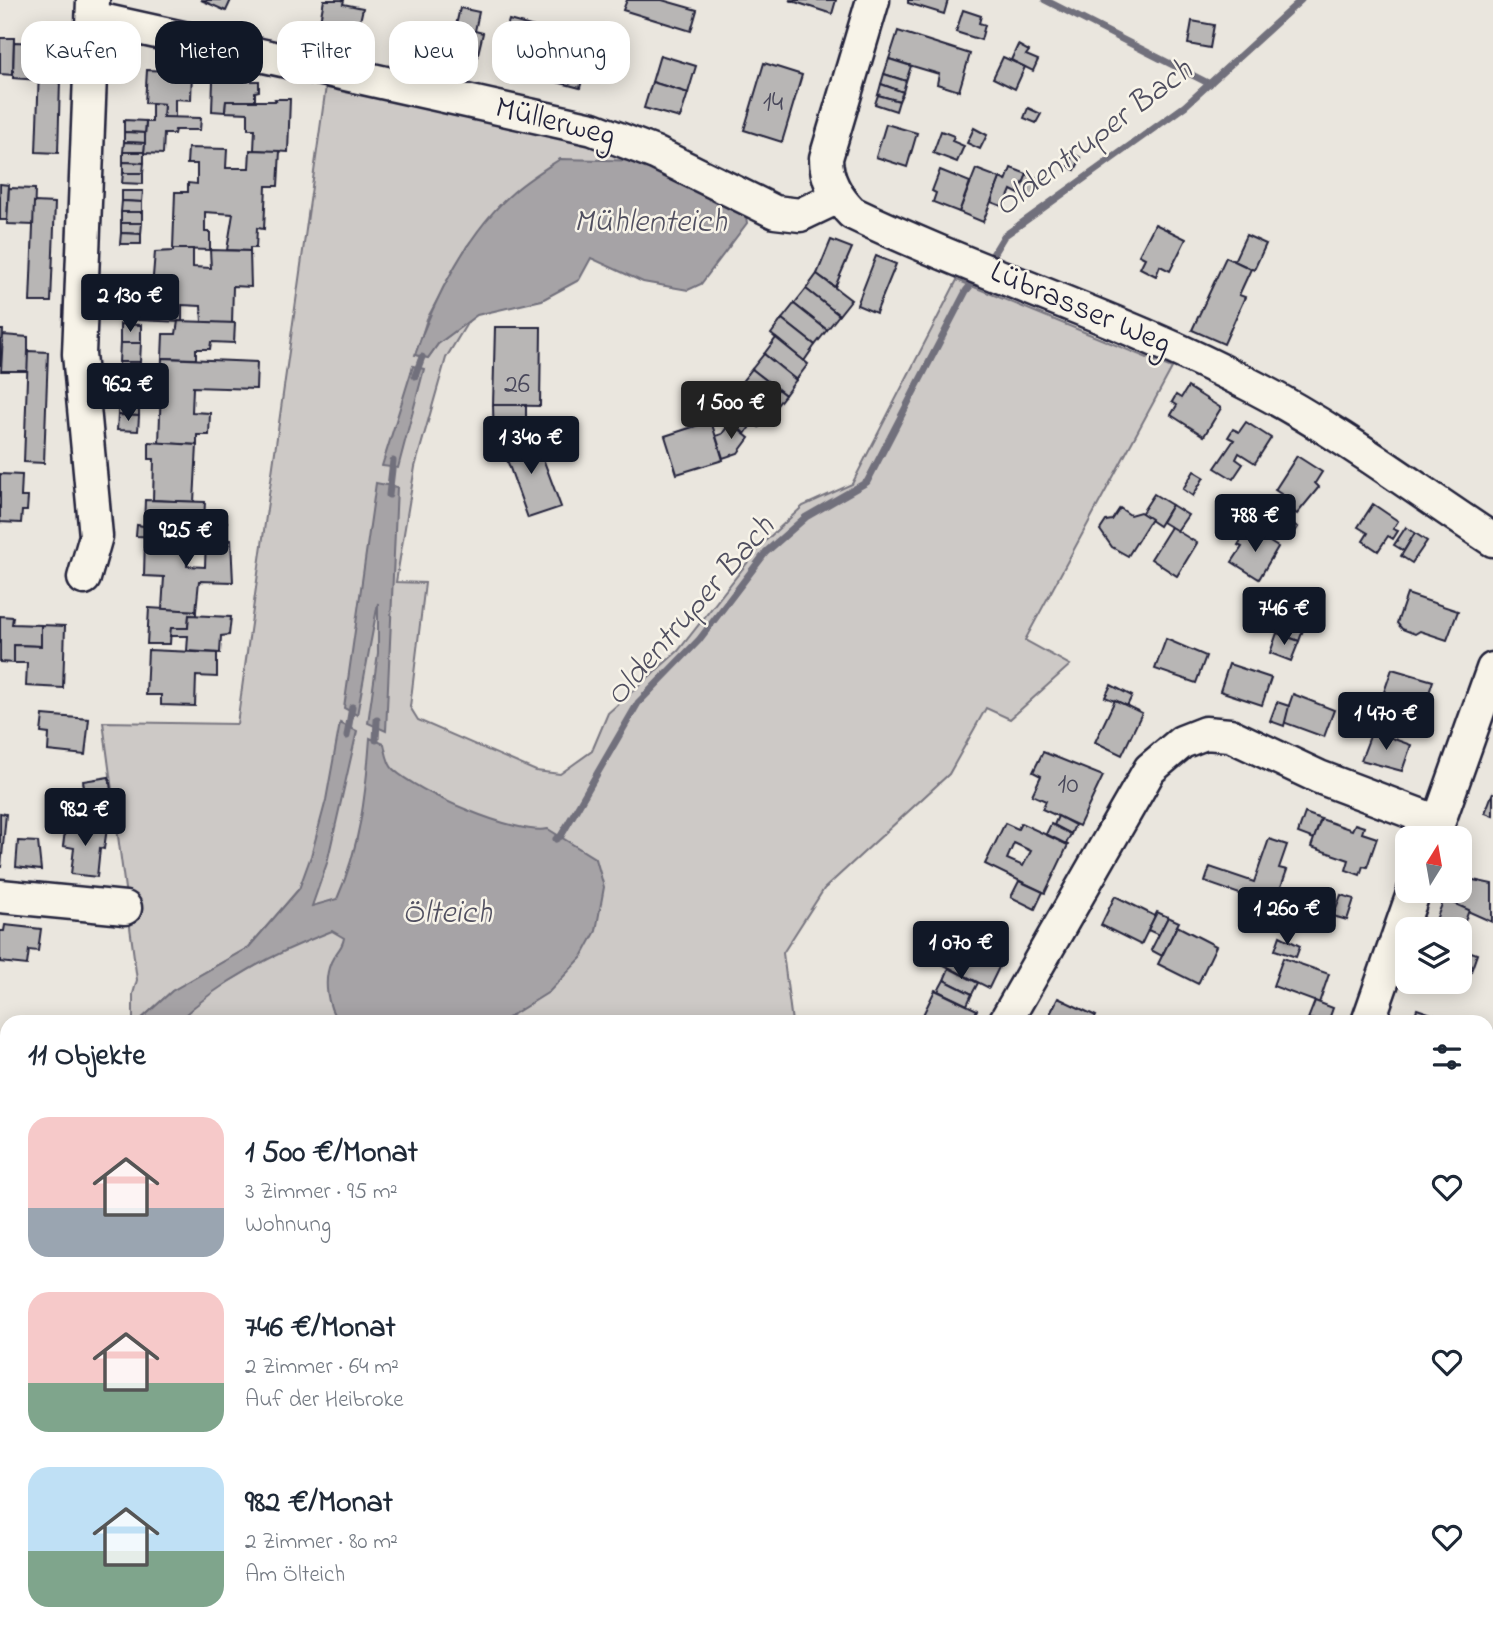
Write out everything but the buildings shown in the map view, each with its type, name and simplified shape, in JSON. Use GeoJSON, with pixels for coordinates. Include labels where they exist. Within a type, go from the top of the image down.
{"type":"FeatureCollection","features":[{"type":"Feature","properties":{"kind":"street"},"geometry":{"type":"LineString","coordinates":[[838,197],[826,174],[826,158],[873,0]]}},
{"type":"Feature","properties":{"kind":"street"},"geometry":{"type":"LineString","coordinates":[[84,578],[96,536],[79,354],[93,9]]}},
{"type":"Feature","properties":{"kind":"street","name":"Müllerweg"},"geometry":{"type":"LineString","coordinates":[[93,9],[593,129],[647,149],[775,212],[800,215],[838,197]]}},
{"type":"Feature","properties":{"kind":"street","name":"Lübrasser Weg"},"geometry":{"type":"LineString","coordinates":[[838,197],[852,212],[1157,340],[1259,389],[1493,540]]}},
{"type":"Feature","properties":{"kind":"street"},"geometry":{"type":"LineString","coordinates":[[1437,826],[1493,669]]}},
{"type":"Feature","properties":{"kind":"street"},"geometry":{"type":"LineString","coordinates":[[1009,1015],[1150,769],[1182,742],[1205,733],[1230,735],[1427,826]]}},
{"type":"Feature","properties":{"kind":"street"},"geometry":{"type":"LineString","coordinates":[[0,895],[125,908]]}},
{"type":"Feature","properties":{"kind":"street"},"geometry":{"type":"LineString","coordinates":[[1370,1015],[1410,903]]}},
{"type":"Feature","properties":{"kind":"shaded area"},"geometry":{"type":"Polygon","coordinates":[[[326,86],[415,94],[646,161],[514,192],[467,246],[427,319],[416,355],[428,358],[438,344],[469,320],[446,358],[415,467],[396,582],[425,583],[410,707],[418,720],[536,771],[560,774],[592,751],[608,713],[678,651],[762,544],[803,506],[852,484],[957,280],[1172,368],[1025,640],[1070,665],[1010,719],[986,708],[949,774],[824,889],[783,953],[791,1015],[185,1015],[206,995],[284,949],[298,890],[249,947],[172,991],[146,1015],[133,1015],[133,994],[137,980],[103,722],[237,724],[326,86]]]}},
{"type":"Feature","properties":{"kind":"water","name":"Mühlenteich"},"geometry":{"type":"Polygon","coordinates":[[[560,159],[646,161],[745,210],[747,223],[701,284],[688,290],[643,282],[591,258],[579,280],[542,300],[477,315],[438,344],[428,358],[415,355],[443,289],[483,224],[516,190],[560,159]]]}},
{"type":"Feature","properties":{"kind":"water"},"geometry":{"type":"Polygon","coordinates":[[[413,366],[424,369],[398,468],[382,466],[413,366]]]}},
{"type":"Feature","properties":{"kind":"water"},"geometry":{"type":"Polygon","coordinates":[[[376,483],[397,487],[386,731],[368,723],[378,653],[378,603],[357,715],[344,708],[376,483]]]}},
{"type":"Feature","properties":{"kind":"water","name":"Ölteich"},"geometry":{"type":"Polygon","coordinates":[[[340,723],[357,731],[327,863],[312,906],[337,899],[345,879],[361,820],[370,738],[384,744],[393,769],[423,789],[492,819],[514,826],[548,829],[596,859],[604,887],[596,931],[582,957],[549,992],[512,1015],[334,1015],[329,1001],[327,977],[331,962],[344,938],[332,931],[250,969],[212,993],[185,1015],[146,1015],[172,991],[249,947],[299,889],[326,800],[340,723]]]}},
{"type":"Feature","properties":{"kind":"waterway"},"geometry":{"type":"LineString","coordinates":[[1045,0],[1210,84]]}},
{"type":"Feature","properties":{"kind":"waterway","name":"Oldentruper Bach"},"geometry":{"type":"LineString","coordinates":[[987,264],[1004,236],[1185,106],[1301,0]]}},
{"type":"Feature","properties":{"kind":"waterway","name":"Oldentruper Bach"},"geometry":{"type":"LineString","coordinates":[[556,839],[561,836],[638,703],[699,640],[766,552],[806,517],[867,482],[966,291],[978,276]]}},
{"type":"Feature","properties":{"kind":"waterway"},"geometry":{"type":"LineString","coordinates":[[415,376],[422,357]]}},
{"type":"Feature","properties":{"kind":"waterway"},"geometry":{"type":"LineString","coordinates":[[389,495],[393,461]]}},
{"type":"Feature","properties":{"kind":"waterway"},"geometry":{"type":"LineString","coordinates":[[347,736],[352,707]]}},
{"type":"Feature","properties":{"kind":"waterway"},"geometry":{"type":"LineString","coordinates":[[376,740],[377,720]]}}]}
